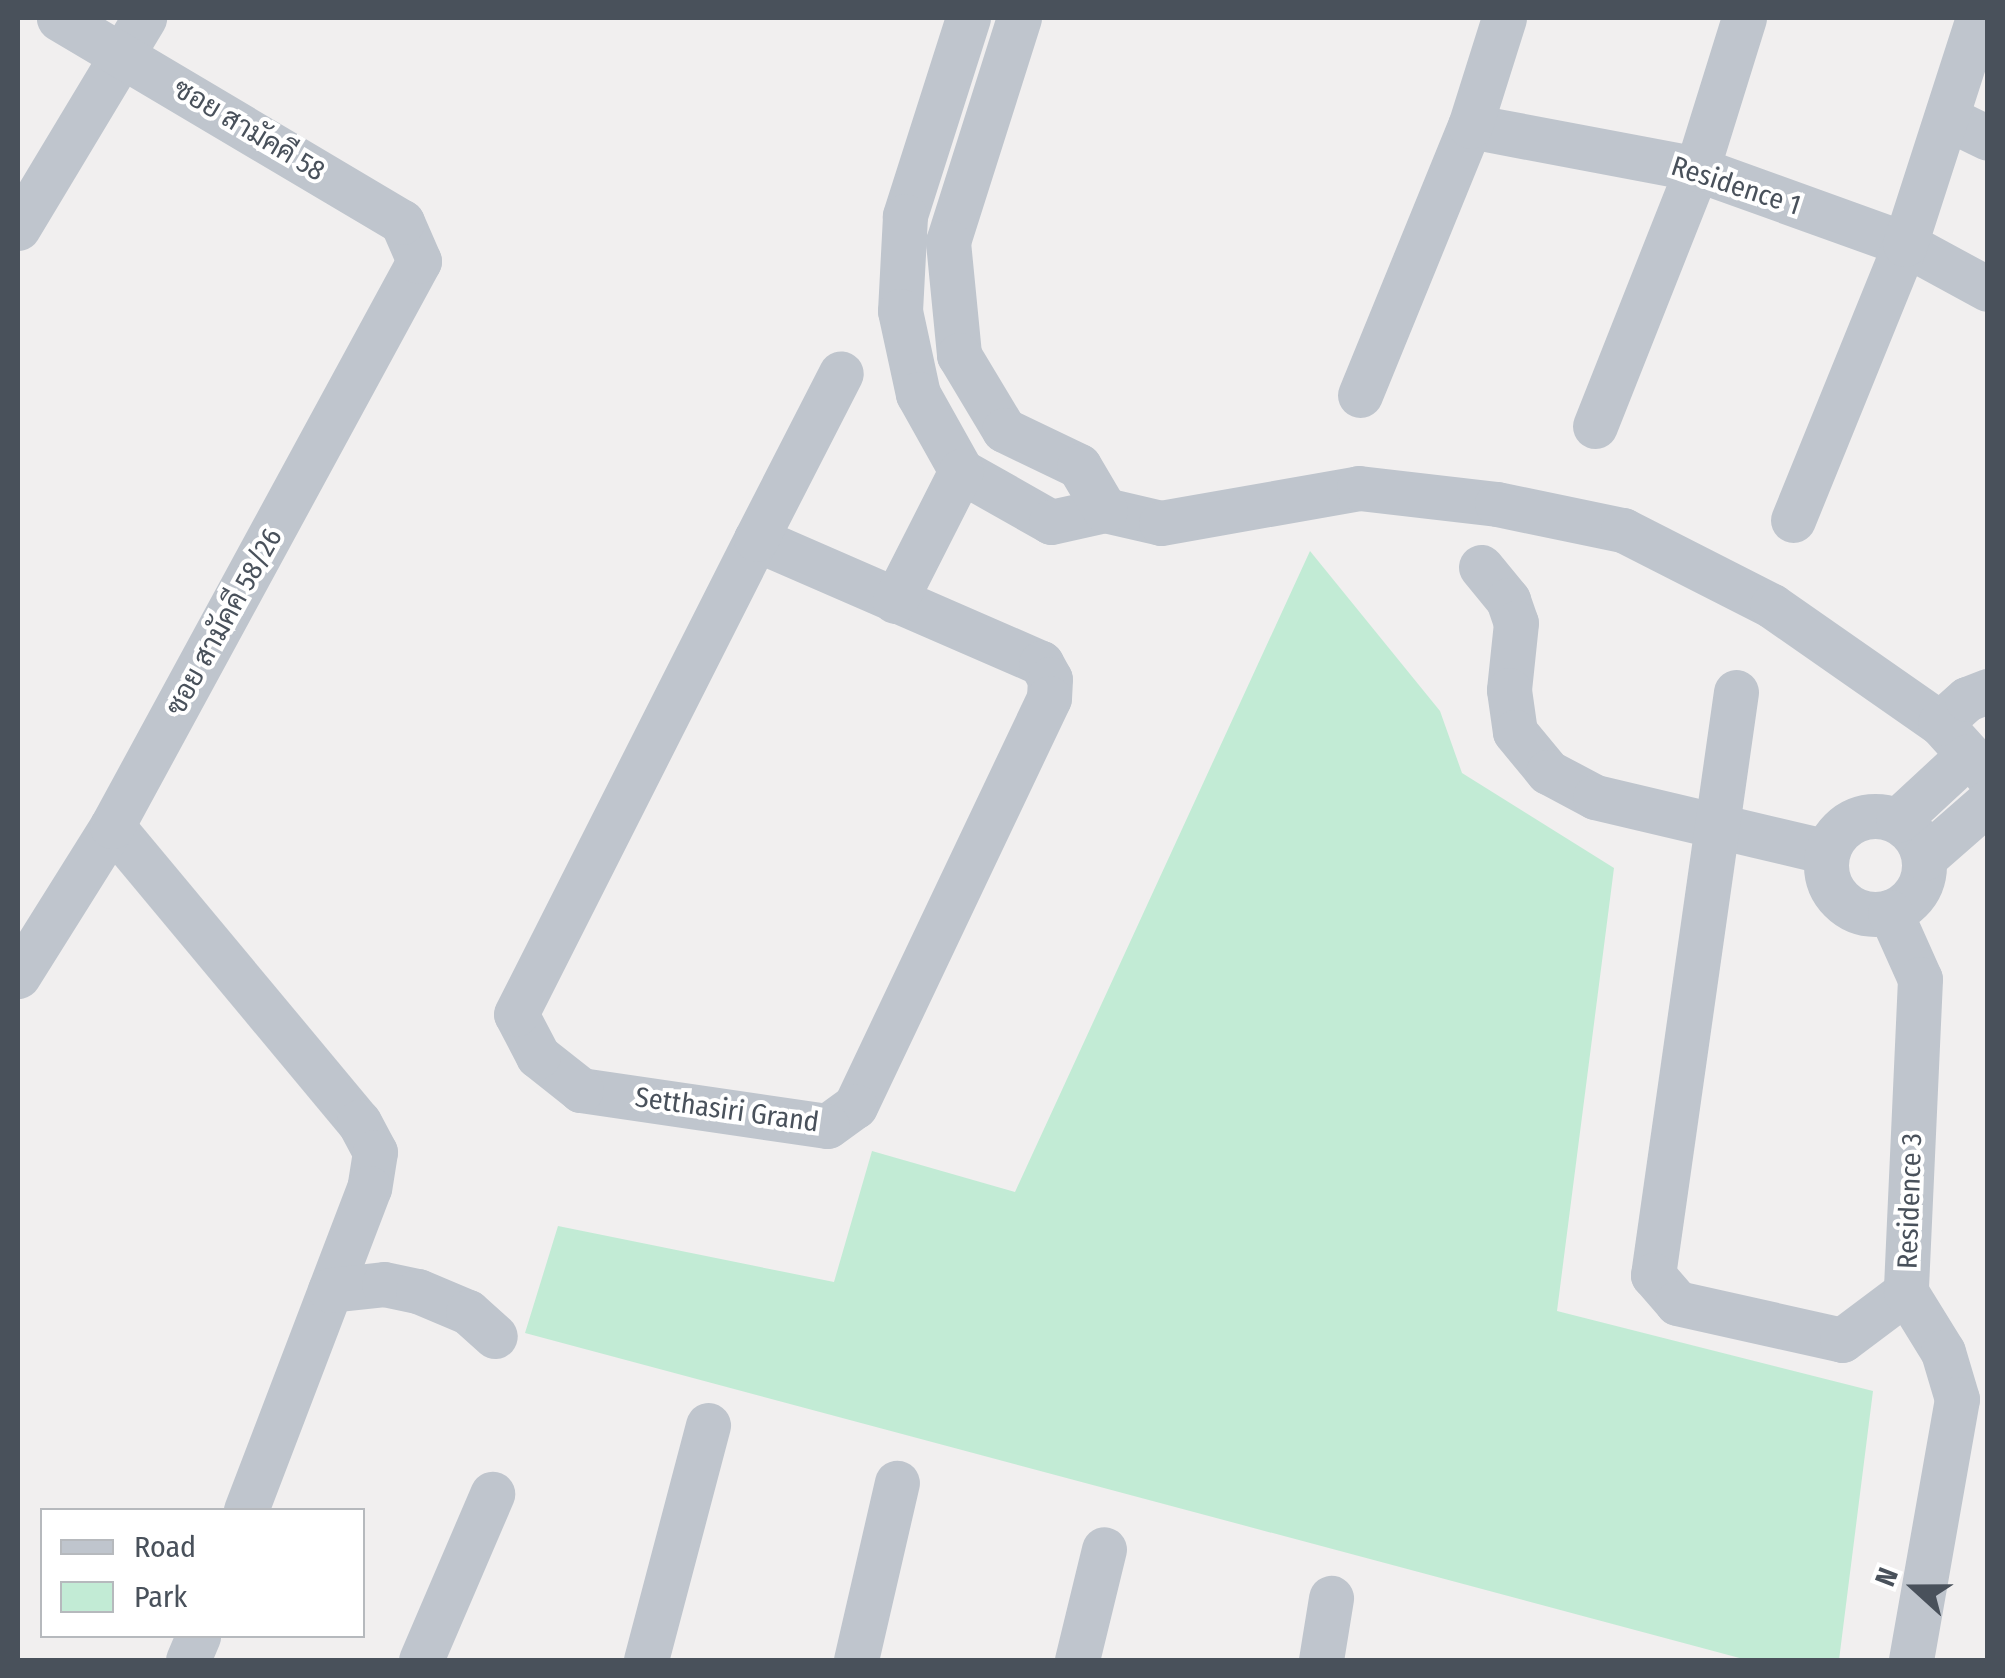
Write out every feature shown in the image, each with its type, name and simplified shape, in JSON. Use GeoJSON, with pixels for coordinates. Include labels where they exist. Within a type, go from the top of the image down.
{"type":"FeatureCollection","features":[{"type":"Feature","properties":{"kind":"street","name":"ซอย สามัคคี 58"},"geometry":{"type":"LineString","coordinates":[[59,18],[132,36],[402,222],[419,261]]}},
{"type":"Feature","properties":{"kind":"street"},"geometry":{"type":"LineString","coordinates":[[968,18],[905,216],[900,311],[918,394],[961,471],[1051,522],[1105,510],[1161,524],[1359,488],[1497,504],[1623,530],[1772,606],[1965,752]]}},
{"type":"Feature","properties":{"kind":"street"},"geometry":{"type":"LineString","coordinates":[[1020,18],[948,242],[960,355],[1004,430],[1079,466],[1105,510]]}},
{"type":"Feature","properties":{"kind":"street"},"geometry":{"type":"LineString","coordinates":[[1360,395],[1470,126],[1504,18]]}},
{"type":"Feature","properties":{"kind":"street"},"geometry":{"type":"LineString","coordinates":[[1596,426],[1698,169],[1744,18]]}},
{"type":"Feature","properties":{"kind":"street"},"geometry":{"type":"LineString","coordinates":[[1793,520],[1905,244],[1968,128],[1978,18]]}},
{"type":"Feature","properties":{"kind":"street"},"geometry":{"type":"LineString","coordinates":[[18,228],[132,36]]}},
{"type":"Feature","properties":{"kind":"street","name":"Residence 1"},"geometry":{"type":"LineString","coordinates":[[1470,126],[1698,169],[1905,244],[1988,289]]}},
{"type":"Feature","properties":{"kind":"street","name":"ซอย สามัคคี 58/26"},"geometry":{"type":"LineString","coordinates":[[18,976],[112,826],[419,261]]}},
{"type":"Feature","properties":{"kind":"street","name":"Setthasiri Grand"},"geometry":{"type":"LineString","coordinates":[[756,538],[1041,662],[1049,698],[855,1106],[827,1126],[581,1090],[538,1056],[516,1014],[756,538],[841,373]]}},
{"type":"Feature","properties":{"kind":"street"},"geometry":{"type":"LineString","coordinates":[[896,601],[961,471]]}},
{"type":"Feature","properties":{"kind":"street"},"geometry":{"type":"LineString","coordinates":[[1481,567],[1516,623],[1509,690],[1515,732],[1548,772],[1595,798],[1718,823],[1827,852]]}},
{"type":"Feature","properties":{"kind":"street"},"geometry":{"type":"LineString","coordinates":[[1736,692],[1653,1274],[1677,1304],[1842,1340],[1906,1292]]}},
{"type":"Feature","properties":{"kind":"street"},"geometry":{"type":"LineString","coordinates":[[1898,820],[1965,752],[1966,698],[1988,692]]}},
{"type":"Feature","properties":{"kind":"street"},"geometry":{"type":"LineString","coordinates":[[1924,858],[1988,802]]}},
{"type":"Feature","properties":{"kind":"street"},"geometry":{"type":"LineString","coordinates":[[1855,820],[1898,820],[1920,842],[1924,858],[1920,885],[1890,912],[1860,912],[1847,905],[1828,882],[1827,852],[1855,820]]}},
{"type":"Feature","properties":{"kind":"street"},"geometry":{"type":"LineString","coordinates":[[112,826],[358,1122],[375,1152],[369,1188],[247,1508]]}},
{"type":"Feature","properties":{"kind":"street","name":"Residence 3"},"geometry":{"type":"LineString","coordinates":[[1890,912],[1920,979],[1906,1292],[1942,1352],[1957,1398],[1911,1660]]}},
{"type":"Feature","properties":{"kind":"street"},"geometry":{"type":"LineString","coordinates":[[330,1290],[384,1284],[418,1291],[468,1312],[494,1336]]}},
{"type":"Feature","properties":{"kind":"street"},"geometry":{"type":"LineString","coordinates":[[646,1660],[708,1425]]}},
{"type":"Feature","properties":{"kind":"street"},"geometry":{"type":"LineString","coordinates":[[856,1660],[896,1483]]}},
{"type":"Feature","properties":{"kind":"street"},"geometry":{"type":"LineString","coordinates":[[421,1660],[492,1494]]}},
{"type":"Feature","properties":{"kind":"street"},"geometry":{"type":"LineString","coordinates":[[1077,1660],[1104,1550]]}},
{"type":"Feature","properties":{"kind":"street"},"geometry":{"type":"LineString","coordinates":[[1321,1660],[1331,1598]]}},
{"type":"Feature","properties":{"kind":"green space"},"geometry":{"type":"Polygon","coordinates":[[[1310,551],[1440,711],[1462,773],[1614,868],[1557,1311],[1873,1391],[1839,1660],[1747,1660],[525,1333],[558,1226],[834,1282],[872,1151],[1015,1192],[1310,551]]]}}]}
